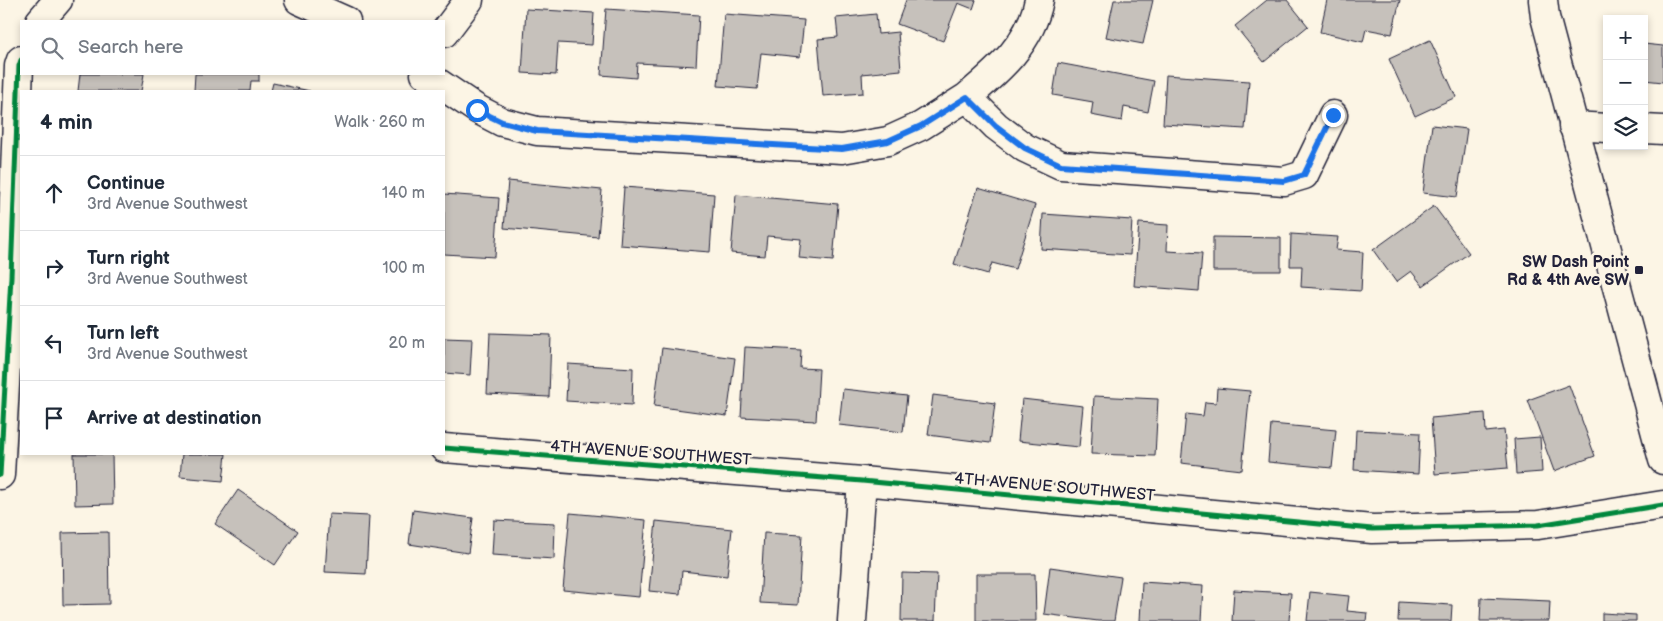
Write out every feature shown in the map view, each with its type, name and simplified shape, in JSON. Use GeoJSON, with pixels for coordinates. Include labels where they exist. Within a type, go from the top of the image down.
{"type":"FeatureCollection","features":[{"type":"Feature","properties":{"kind":"street"},"geometry":{"type":"LineString","coordinates":[[41,20],[58,0]]}},
{"type":"Feature","properties":{"kind":"street"},"geometry":{"type":"LineString","coordinates":[[299,0],[344,20]]}},
{"type":"Feature","properties":{"kind":"street"},"geometry":{"type":"LineString","coordinates":[[445,32],[469,0]]}},
{"type":"Feature","properties":{"kind":"street"},"geometry":{"type":"LineString","coordinates":[[426,75],[477,110],[502,122],[537,131],[842,149],[888,141],[921,126],[967,97],[1007,63],[1036,18],[1039,0]]}},
{"type":"Feature","properties":{"kind":"street"},"geometry":{"type":"LineString","coordinates":[[1543,0],[1545,17],[1573,126],[1663,460]]}},
{"type":"Feature","properties":{"kind":"street"},"geometry":{"type":"LineString","coordinates":[[0,475],[16,277],[20,63]]}},
{"type":"Feature","properties":{"kind":"street"},"geometry":{"type":"LineString","coordinates":[[967,97],[996,126],[1025,148],[1061,165],[1284,181],[1304,175],[1333,115]]}},
{"type":"Feature","properties":{"kind":"street"},"geometry":{"type":"LineString","coordinates":[[1573,126],[1603,128]]}},
{"type":"Feature","properties":{"kind":"street"},"geometry":{"type":"LineString","coordinates":[[1648,129],[1663,130]]}},
{"type":"Feature","properties":{"kind":"street","name":"4TH AVENUE SOUTHWEST"},"geometry":{"type":"LineString","coordinates":[[445,448],[862,481],[1372,528],[1538,525],[1663,505]]}},
{"type":"Feature","properties":{"kind":"street"},"geometry":{"type":"LineString","coordinates":[[852,621],[862,481]]}},
{"type":"Feature","properties":{"kind":"building"},"geometry":{"type":"Polygon","coordinates":[[[906,0],[976,0],[973,9],[958,3],[943,41],[897,24],[906,0]]]}},
{"type":"Feature","properties":{"kind":"building"},"geometry":{"type":"Polygon","coordinates":[[[1114,0],[1153,0],[1143,44],[1106,37],[1114,0]]]}},
{"type":"Feature","properties":{"kind":"building"},"geometry":{"type":"Polygon","coordinates":[[[1267,0],[1287,0],[1308,26],[1264,62],[1235,26],[1267,0]]]}},
{"type":"Feature","properties":{"kind":"building"},"geometry":{"type":"Polygon","coordinates":[[[1327,0],[1400,0],[1392,34],[1366,29],[1363,42],[1320,32],[1327,0]]]}},
{"type":"Feature","properties":{"kind":"building"},"geometry":{"type":"Polygon","coordinates":[[[526,9],[594,13],[592,45],[558,43],[556,75],[522,73],[526,9]]]}},
{"type":"Feature","properties":{"kind":"building"},"geometry":{"type":"Polygon","coordinates":[[[606,9],[699,15],[696,66],[637,63],[636,78],[601,75],[606,9]]]}},
{"type":"Feature","properties":{"kind":"building"},"geometry":{"type":"Polygon","coordinates":[[[724,14],[804,20],[800,57],[761,53],[757,89],[718,86],[724,14]]]}},
{"type":"Feature","properties":{"kind":"building"},"geometry":{"type":"Polygon","coordinates":[[[876,14],[878,34],[898,32],[901,70],[862,74],[863,93],[823,96],[818,39],[838,37],[836,18],[876,14]]]}},
{"type":"Feature","properties":{"kind":"building"},"geometry":{"type":"Polygon","coordinates":[[[1430,40],[1456,97],[1415,116],[1389,59],[1430,40]]]}},
{"type":"Feature","properties":{"kind":"building"},"geometry":{"type":"Polygon","coordinates":[[[1648,44],[1663,46],[1663,82],[1648,80],[1648,44]]]}},
{"type":"Feature","properties":{"kind":"building"},"geometry":{"type":"Polygon","coordinates":[[[1058,63],[1154,81],[1148,112],[1124,107],[1122,121],[1091,115],[1093,102],[1053,95],[1058,63]]]}},
{"type":"Feature","properties":{"kind":"building"},"geometry":{"type":"Polygon","coordinates":[[[80,75],[144,75],[141,90],[78,90],[80,75]]]}},
{"type":"Feature","properties":{"kind":"building"},"geometry":{"type":"Polygon","coordinates":[[[195,75],[259,75],[259,81],[251,81],[250,90],[194,90],[195,75]]]}},
{"type":"Feature","properties":{"kind":"building"},"geometry":{"type":"Polygon","coordinates":[[[1166,75],[1249,81],[1245,129],[1163,124],[1166,75]]]}},
{"type":"Feature","properties":{"kind":"building"},"geometry":{"type":"Polygon","coordinates":[[[273,83],[305,90],[271,90],[273,83]]]}},
{"type":"Feature","properties":{"kind":"building"},"geometry":{"type":"Polygon","coordinates":[[[1432,125],[1467,129],[1457,197],[1423,193],[1432,125]]]}},
{"type":"Feature","properties":{"kind":"building"},"geometry":{"type":"Polygon","coordinates":[[[508,181],[602,190],[598,237],[504,228],[508,181]]]}},
{"type":"Feature","properties":{"kind":"building"},"geometry":{"type":"Polygon","coordinates":[[[624,187],[714,194],[710,252],[620,245],[624,187]]]}},
{"type":"Feature","properties":{"kind":"building"},"geometry":{"type":"Polygon","coordinates":[[[978,188],[1035,205],[1015,269],[992,263],[988,274],[954,264],[978,188]]]}},
{"type":"Feature","properties":{"kind":"building"},"geometry":{"type":"Polygon","coordinates":[[[445,194],[499,198],[495,257],[445,254],[445,194]]]}},
{"type":"Feature","properties":{"kind":"building"},"geometry":{"type":"Polygon","coordinates":[[[736,195],[838,204],[833,261],[799,258],[801,239],[767,236],[765,256],[731,253],[736,195]]]}},
{"type":"Feature","properties":{"kind":"building"},"geometry":{"type":"Polygon","coordinates":[[[1434,206],[1469,253],[1423,286],[1411,271],[1396,282],[1373,250],[1434,206]]]}},
{"type":"Feature","properties":{"kind":"building"},"geometry":{"type":"Polygon","coordinates":[[[1043,214],[1132,220],[1130,255],[1041,249],[1043,214]]]}},
{"type":"Feature","properties":{"kind":"building"},"geometry":{"type":"Polygon","coordinates":[[[1139,223],[1168,225],[1167,251],[1202,253],[1199,291],[1134,286],[1139,223]]]}},
{"type":"Feature","properties":{"kind":"building"},"geometry":{"type":"Polygon","coordinates":[[[1291,234],[1338,237],[1336,250],[1363,252],[1361,291],[1301,287],[1302,266],[1290,266],[1291,234]]]}},
{"type":"Feature","properties":{"kind":"building"},"geometry":{"type":"Polygon","coordinates":[[[1213,237],[1281,238],[1281,271],[1213,271],[1213,237]]]}},
{"type":"Feature","properties":{"kind":"building"},"geometry":{"type":"Polygon","coordinates":[[[490,333],[551,335],[549,397],[487,394],[490,333]]]}},
{"type":"Feature","properties":{"kind":"building"},"geometry":{"type":"Polygon","coordinates":[[[445,338],[472,339],[470,375],[445,373],[445,338]]]}},
{"type":"Feature","properties":{"kind":"building"},"geometry":{"type":"Polygon","coordinates":[[[745,347],[801,350],[800,368],[819,369],[816,421],[741,417],[745,347]]]}},
{"type":"Feature","properties":{"kind":"building"},"geometry":{"type":"Polygon","coordinates":[[[662,348],[735,358],[727,416],[654,406],[662,348]]]}},
{"type":"Feature","properties":{"kind":"building"},"geometry":{"type":"Polygon","coordinates":[[[568,364],[633,368],[632,405],[566,401],[568,364]]]}},
{"type":"Feature","properties":{"kind":"building"},"geometry":{"type":"Polygon","coordinates":[[[1569,385],[1595,456],[1554,471],[1528,400],[1569,385]]]}},
{"type":"Feature","properties":{"kind":"building"},"geometry":{"type":"Polygon","coordinates":[[[1217,388],[1250,391],[1242,470],[1181,463],[1186,414],[1203,416],[1205,402],[1216,403],[1217,388]]]}},
{"type":"Feature","properties":{"kind":"building"},"geometry":{"type":"Polygon","coordinates":[[[843,389],[907,396],[903,432],[839,425],[843,389]]]}},
{"type":"Feature","properties":{"kind":"building"},"geometry":{"type":"Polygon","coordinates":[[[933,395],[995,403],[990,443],[928,435],[933,395]]]}},
{"type":"Feature","properties":{"kind":"building"},"geometry":{"type":"Polygon","coordinates":[[[1094,396],[1158,399],[1155,456],[1091,454],[1094,396]]]}},
{"type":"Feature","properties":{"kind":"building"},"geometry":{"type":"Polygon","coordinates":[[[1022,399],[1083,406],[1079,447],[1018,441],[1022,399]]]}},
{"type":"Feature","properties":{"kind":"building"},"geometry":{"type":"Polygon","coordinates":[[[1485,413],[1486,432],[1504,430],[1508,468],[1435,474],[1431,418],[1485,413]]]}},
{"type":"Feature","properties":{"kind":"building"},"geometry":{"type":"Polygon","coordinates":[[[1271,424],[1336,430],[1332,468],[1268,462],[1271,424]]]}},
{"type":"Feature","properties":{"kind":"building"},"geometry":{"type":"Polygon","coordinates":[[[1356,430],[1420,433],[1418,474],[1354,470],[1356,430]]]}},
{"type":"Feature","properties":{"kind":"building"},"geometry":{"type":"Polygon","coordinates":[[[1540,437],[1542,472],[1516,474],[1514,439],[1540,437]]]}},
{"type":"Feature","properties":{"kind":"building"},"geometry":{"type":"Polygon","coordinates":[[[74,455],[112,455],[113,504],[75,505],[74,455]]]}},
{"type":"Feature","properties":{"kind":"building"},"geometry":{"type":"Polygon","coordinates":[[[182,455],[226,455],[223,481],[180,477],[182,455]]]}},
{"type":"Feature","properties":{"kind":"building"},"geometry":{"type":"Polygon","coordinates":[[[238,490],[298,531],[275,565],[215,524],[238,490]]]}},
{"type":"Feature","properties":{"kind":"building"},"geometry":{"type":"Polygon","coordinates":[[[413,510],[473,518],[468,553],[409,544],[413,510]]]}},
{"type":"Feature","properties":{"kind":"building"},"geometry":{"type":"Polygon","coordinates":[[[570,513],[646,520],[639,597],[563,590],[570,513]]]}},
{"type":"Feature","properties":{"kind":"building"},"geometry":{"type":"Polygon","coordinates":[[[329,514],[369,516],[366,574],[325,572],[329,514]]]}},
{"type":"Feature","properties":{"kind":"building"},"geometry":{"type":"Polygon","coordinates":[[[494,520],[555,523],[554,559],[492,555],[494,520]]]}},
{"type":"Feature","properties":{"kind":"building"},"geometry":{"type":"Polygon","coordinates":[[[656,521],[732,529],[727,576],[682,571],[680,594],[649,591],[656,521]]]}},
{"type":"Feature","properties":{"kind":"building"},"geometry":{"type":"Polygon","coordinates":[[[108,532],[109,604],[63,605],[62,533],[108,532]]]}},
{"type":"Feature","properties":{"kind":"building"},"geometry":{"type":"Polygon","coordinates":[[[764,533],[802,535],[798,605],[760,603],[764,533]]]}},
{"type":"Feature","properties":{"kind":"building"},"geometry":{"type":"Polygon","coordinates":[[[1050,567],[1121,577],[1114,621],[1098,621],[1044,614],[1050,567]]]}},
{"type":"Feature","properties":{"kind":"building"},"geometry":{"type":"Polygon","coordinates":[[[902,573],[937,574],[935,621],[901,621],[902,573]]]}},
{"type":"Feature","properties":{"kind":"building"},"geometry":{"type":"Polygon","coordinates":[[[976,574],[1035,574],[1036,621],[976,621],[976,574]]]}},
{"type":"Feature","properties":{"kind":"building"},"geometry":{"type":"Polygon","coordinates":[[[1142,582],[1203,586],[1201,621],[1140,621],[1142,582]]]}},
{"type":"Feature","properties":{"kind":"building"},"geometry":{"type":"Polygon","coordinates":[[[1234,590],[1291,593],[1289,621],[1232,621],[1234,590]]]}},
{"type":"Feature","properties":{"kind":"building"},"geometry":{"type":"Polygon","coordinates":[[[1310,592],[1349,596],[1347,611],[1367,613],[1366,621],[1307,621],[1310,592]]]}},
{"type":"Feature","properties":{"kind":"building"},"geometry":{"type":"Polygon","coordinates":[[[1481,598],[1550,601],[1549,621],[1480,621],[1481,598]]]}},
{"type":"Feature","properties":{"kind":"building"},"geometry":{"type":"Polygon","coordinates":[[[1399,602],[1452,605],[1451,621],[1398,621],[1399,602]]]}},
{"type":"Feature","properties":{"kind":"building"},"geometry":{"type":"Polygon","coordinates":[[[1602,613],[1636,615],[1636,621],[1602,621],[1602,613]]]}},
{"type":"Feature","properties":{"kind":"cycle path"},"geometry":{"type":"LineString","coordinates":[[0,475],[20,63]]}},
{"type":"Feature","properties":{"kind":"cycle path"},"geometry":{"type":"LineString","coordinates":[[445,448],[862,481],[1372,529],[1538,525],[1663,505]]}},
{"type":"Feature","properties":{"kind":"place","name":"SW Dash Point Rd & 4th Ave SW"},"geometry":{"type":"Point","coordinates":[1639,270]}},
{"type":"Feature","properties":{"kind":"route"},"geometry":{"type":"LineString","coordinates":[[477,110],[502,122],[537,131],[842,149],[888,141],[921,126],[967,97],[996,126],[1025,148],[1061,165],[1284,181],[1304,175],[1333,115]]}}]}
